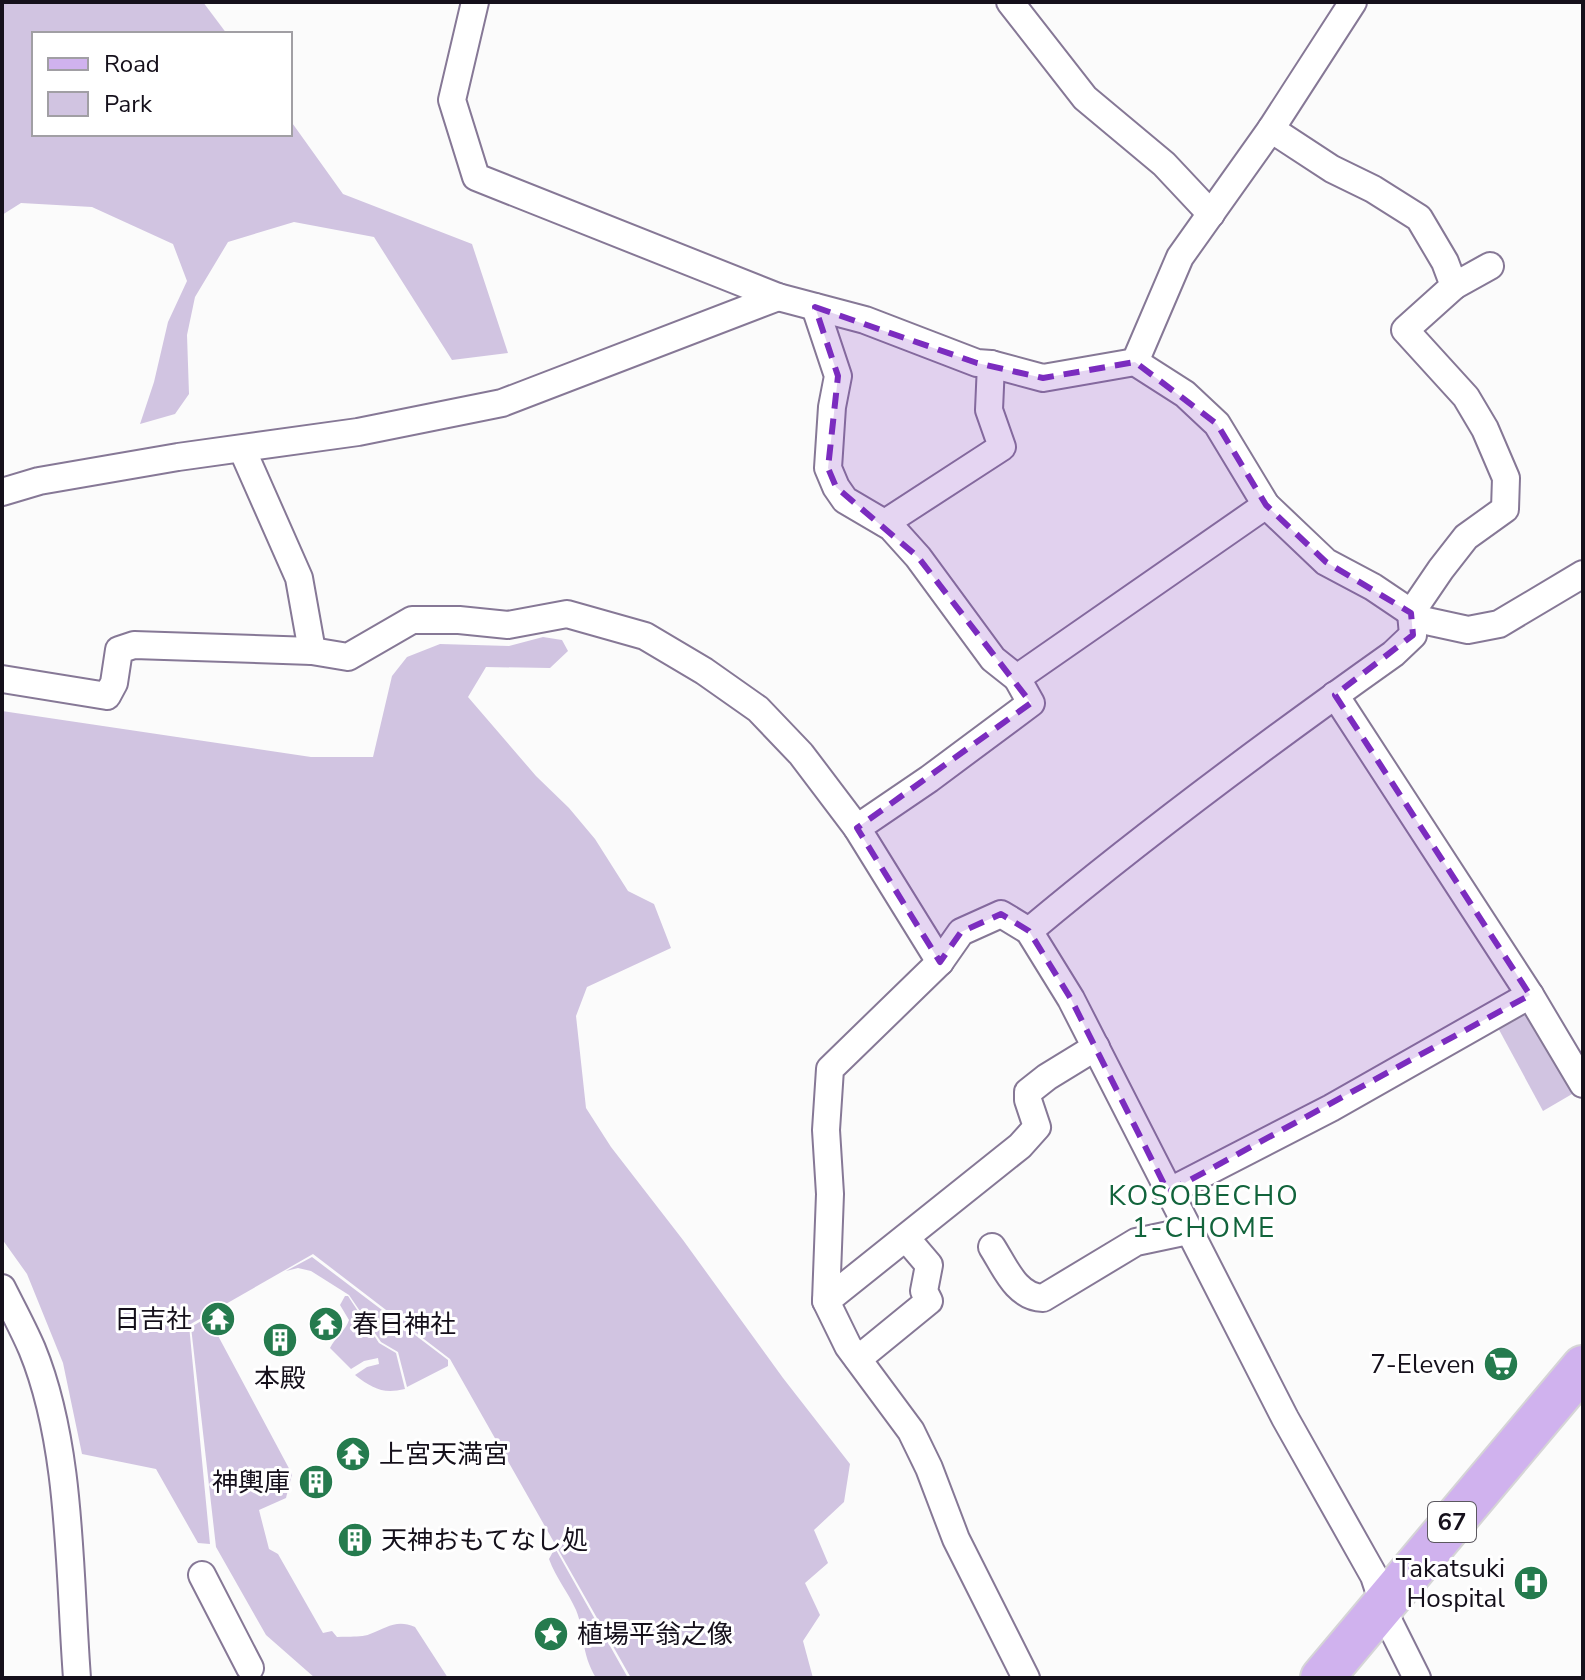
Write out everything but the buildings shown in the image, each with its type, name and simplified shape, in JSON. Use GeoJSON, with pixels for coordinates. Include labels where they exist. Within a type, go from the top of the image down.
{"type":"FeatureCollection","features":[{"type":"Feature","properties":{"kind":"main road","name":"67"},"geometry":{"type":"LineString","coordinates":[[1322,1678],[1583,1367]]}},
{"type":"Feature","properties":{"kind":"street"},"geometry":{"type":"LineString","coordinates":[[475,2],[452,100],[476,177],[778,297],[865,320],[977,363],[1043,378],[1135,362],[1185,394],[1217,424],[1266,505],[1326,562],[1373,587],[1422,620],[1468,630],[1499,624],[1583,574]]}},
{"type":"Feature","properties":{"kind":"street"},"geometry":{"type":"LineString","coordinates":[[1010,2],[1085,98],[1164,164],[1211,214]]}},
{"type":"Feature","properties":{"kind":"street"},"geometry":{"type":"LineString","coordinates":[[1135,362],[1180,257],[1271,129],[1353,2]]}},
{"type":"Feature","properties":{"kind":"street"},"geometry":{"type":"LineString","coordinates":[[1271,129],[1332,169],[1373,189],[1419,218],[1445,262],[1454,286]]}},
{"type":"Feature","properties":{"kind":"street"},"geometry":{"type":"LineString","coordinates":[[1029,931],[1206,788],[1393,654],[1413,635],[1411,613],[1466,537],[1505,509],[1506,478],[1485,429],[1466,397],[1405,330],[1454,286],[1490,266]]}},
{"type":"Feature","properties":{"kind":"street"},"geometry":{"type":"LineString","coordinates":[[2,492],[39,481],[358,432],[502,403],[778,297]]}},
{"type":"Feature","properties":{"kind":"street"},"geometry":{"type":"LineString","coordinates":[[815,307],[838,376],[832,407],[828,468],[845,500],[885,523],[918,557],[993,659],[1017,678],[1031,703],[857,828]]}},
{"type":"Feature","properties":{"kind":"street"},"geometry":{"type":"LineString","coordinates":[[885,523],[1002,447],[989,410],[991,364]]}},
{"type":"Feature","properties":{"kind":"street"},"geometry":{"type":"LineString","coordinates":[[242,449],[299,578],[312,651]]}},
{"type":"Feature","properties":{"kind":"street"},"geometry":{"type":"LineString","coordinates":[[1017,678],[1266,505]]}},
{"type":"Feature","properties":{"kind":"street"},"geometry":{"type":"LineString","coordinates":[[2,679],[107,696],[114,683],[119,650],[134,645],[312,651],[348,657],[412,620],[459,620],[508,625],[567,614],[645,636],[704,671],[758,709],[801,754],[857,828],[940,962]]}},
{"type":"Feature","properties":{"kind":"street"},"geometry":{"type":"LineString","coordinates":[[1335,695],[1530,995],[1583,1084]]}},
{"type":"Feature","properties":{"kind":"street"},"geometry":{"type":"LineString","coordinates":[[1026,1678],[956,1539],[911,1431],[848,1346],[826,1301],[830,1194],[826,1130],[830,1069],[940,962],[961,932],[1001,914],[1029,931],[1071,999],[1285,1418],[1374,1576],[1390,1624],[1417,1678]]}},
{"type":"Feature","properties":{"kind":"street"},"geometry":{"type":"LineString","coordinates":[[1168,1192],[1331,1108],[1530,995]]}},
{"type":"Feature","properties":{"kind":"street"},"geometry":{"type":"LineString","coordinates":[[826,1301],[1020,1146],[1037,1127],[1028,1092],[1096,1047]]}},
{"type":"Feature","properties":{"kind":"street"},"geometry":{"type":"LineString","coordinates":[[992,1247],[1021,1291],[1031,1298],[1043,1298],[1136,1242],[1188,1231]]}},
{"type":"Feature","properties":{"kind":"street"},"geometry":{"type":"LineString","coordinates":[[858,1359],[929,1301],[924,1291],[929,1265],[906,1238]]}},
{"type":"Feature","properties":{"kind":"street"},"geometry":{"type":"LineString","coordinates":[[2,1288],[33,1350],[62,1468],[77,1678]]}},
{"type":"Feature","properties":{"kind":"street"},"geometry":{"type":"LineString","coordinates":[[202,1575],[247,1675]]}},
{"type":"Feature","properties":{"kind":"highlighted area"},"geometry":{"type":"Polygon","coordinates":[[[815,307],[977,363],[1043,378],[1135,362],[1217,424],[1266,505],[1326,562],[1411,613],[1413,635],[1335,695],[1530,995],[1168,1192],[1071,999],[1029,931],[1001,914],[961,932],[940,962],[857,828],[1031,703],[918,557],[836,487],[828,468],[838,376],[815,307]]]}},
{"type":"Feature","properties":{"kind":"green space"},"geometry":{"type":"Polygon","coordinates":[[[2,2],[203,2],[226,32],[32,32],[32,136],[292,136],[292,123],[343,194],[472,244],[508,353],[452,360],[374,237],[294,222],[228,242],[195,297],[187,335],[189,394],[175,414],[140,424],[168,322],[187,281],[173,244],[92,207],[21,203],[2,215],[2,2]]]}},
{"type":"Feature","properties":{"kind":"green space"},"geometry":{"type":"Polygon","coordinates":[[[543,637],[562,640],[568,651],[550,668],[486,667],[468,697],[595,839],[628,891],[654,904],[671,948],[587,987],[576,1016],[586,1108],[611,1147],[850,1464],[844,1502],[814,1530],[828,1563],[805,1583],[820,1615],[803,1641],[813,1678],[631,1678],[450,1359],[313,1254],[189,1325],[210,1544],[198,1543],[156,1469],[82,1454],[63,1363],[27,1274],[2,1239],[2,711],[311,757],[373,757],[392,676],[407,657],[440,644],[509,646],[543,637]]]}},
{"type":"Feature","properties":{"kind":"green space"},"geometry":{"type":"Polygon","coordinates":[[[1530,995],[1579,1090],[1543,1111],[1497,1026],[1530,995]]]}},
{"type":"Feature","properties":{"kind":"green space"},"geometry":{"type":"Polygon","coordinates":[[[312,1257],[448,1360],[448,1366],[407,1387],[398,1352],[381,1342],[349,1295],[311,1271],[298,1268],[286,1271],[312,1257]]]}},
{"type":"Feature","properties":{"kind":"green space"},"geometry":{"type":"Polygon","coordinates":[[[348,1296],[379,1343],[396,1353],[405,1389],[378,1389],[355,1375],[379,1364],[378,1358],[364,1361],[351,1369],[330,1348],[349,1320],[340,1305],[348,1296]]]}},
{"type":"Feature","properties":{"kind":"green space"},"geometry":{"type":"Polygon","coordinates":[[[208,1317],[292,1474],[286,1498],[259,1510],[269,1549],[278,1554],[323,1633],[332,1631],[337,1637],[358,1636],[397,1624],[415,1627],[448,1678],[315,1678],[266,1635],[216,1547],[191,1327],[208,1317]]]}},
{"type":"Feature","properties":{"kind":"green space"},"geometry":{"type":"Polygon","coordinates":[[[555,1548],[628,1678],[596,1678],[588,1660],[576,1610],[549,1559],[555,1548]]]}},
{"type":"Feature","properties":{"kind":"place","name":"日吉社"},"geometry":{"type":"Point","coordinates":[218,1319]}},
{"type":"Feature","properties":{"kind":"place","name":"春日神社"},"geometry":{"type":"Point","coordinates":[326,1324]}},
{"type":"Feature","properties":{"kind":"place","name":"本殿"},"geometry":{"type":"Point","coordinates":[280,1340]}},
{"type":"Feature","properties":{"kind":"place","name":"7-Eleven"},"geometry":{"type":"Point","coordinates":[1501,1364]}},
{"type":"Feature","properties":{"kind":"place","name":"上宮天満宮"},"geometry":{"type":"Point","coordinates":[353,1454]}},
{"type":"Feature","properties":{"kind":"place","name":"神輿庫"},"geometry":{"type":"Point","coordinates":[316,1482]}},
{"type":"Feature","properties":{"kind":"place","name":"天神おもてなし処"},"geometry":{"type":"Point","coordinates":[355,1540]}},
{"type":"Feature","properties":{"kind":"place","name":"Takatsuki Hospital"},"geometry":{"type":"Point","coordinates":[1531,1583]}},
{"type":"Feature","properties":{"kind":"place","name":"植場平翁之像"},"geometry":{"type":"Point","coordinates":[551,1634]}},
{"type":"Feature","properties":{"kind":"district","name":"KOSOBECHO 1-CHOME"},"geometry":{"type":"Point","coordinates":[1204,1212]}}]}
